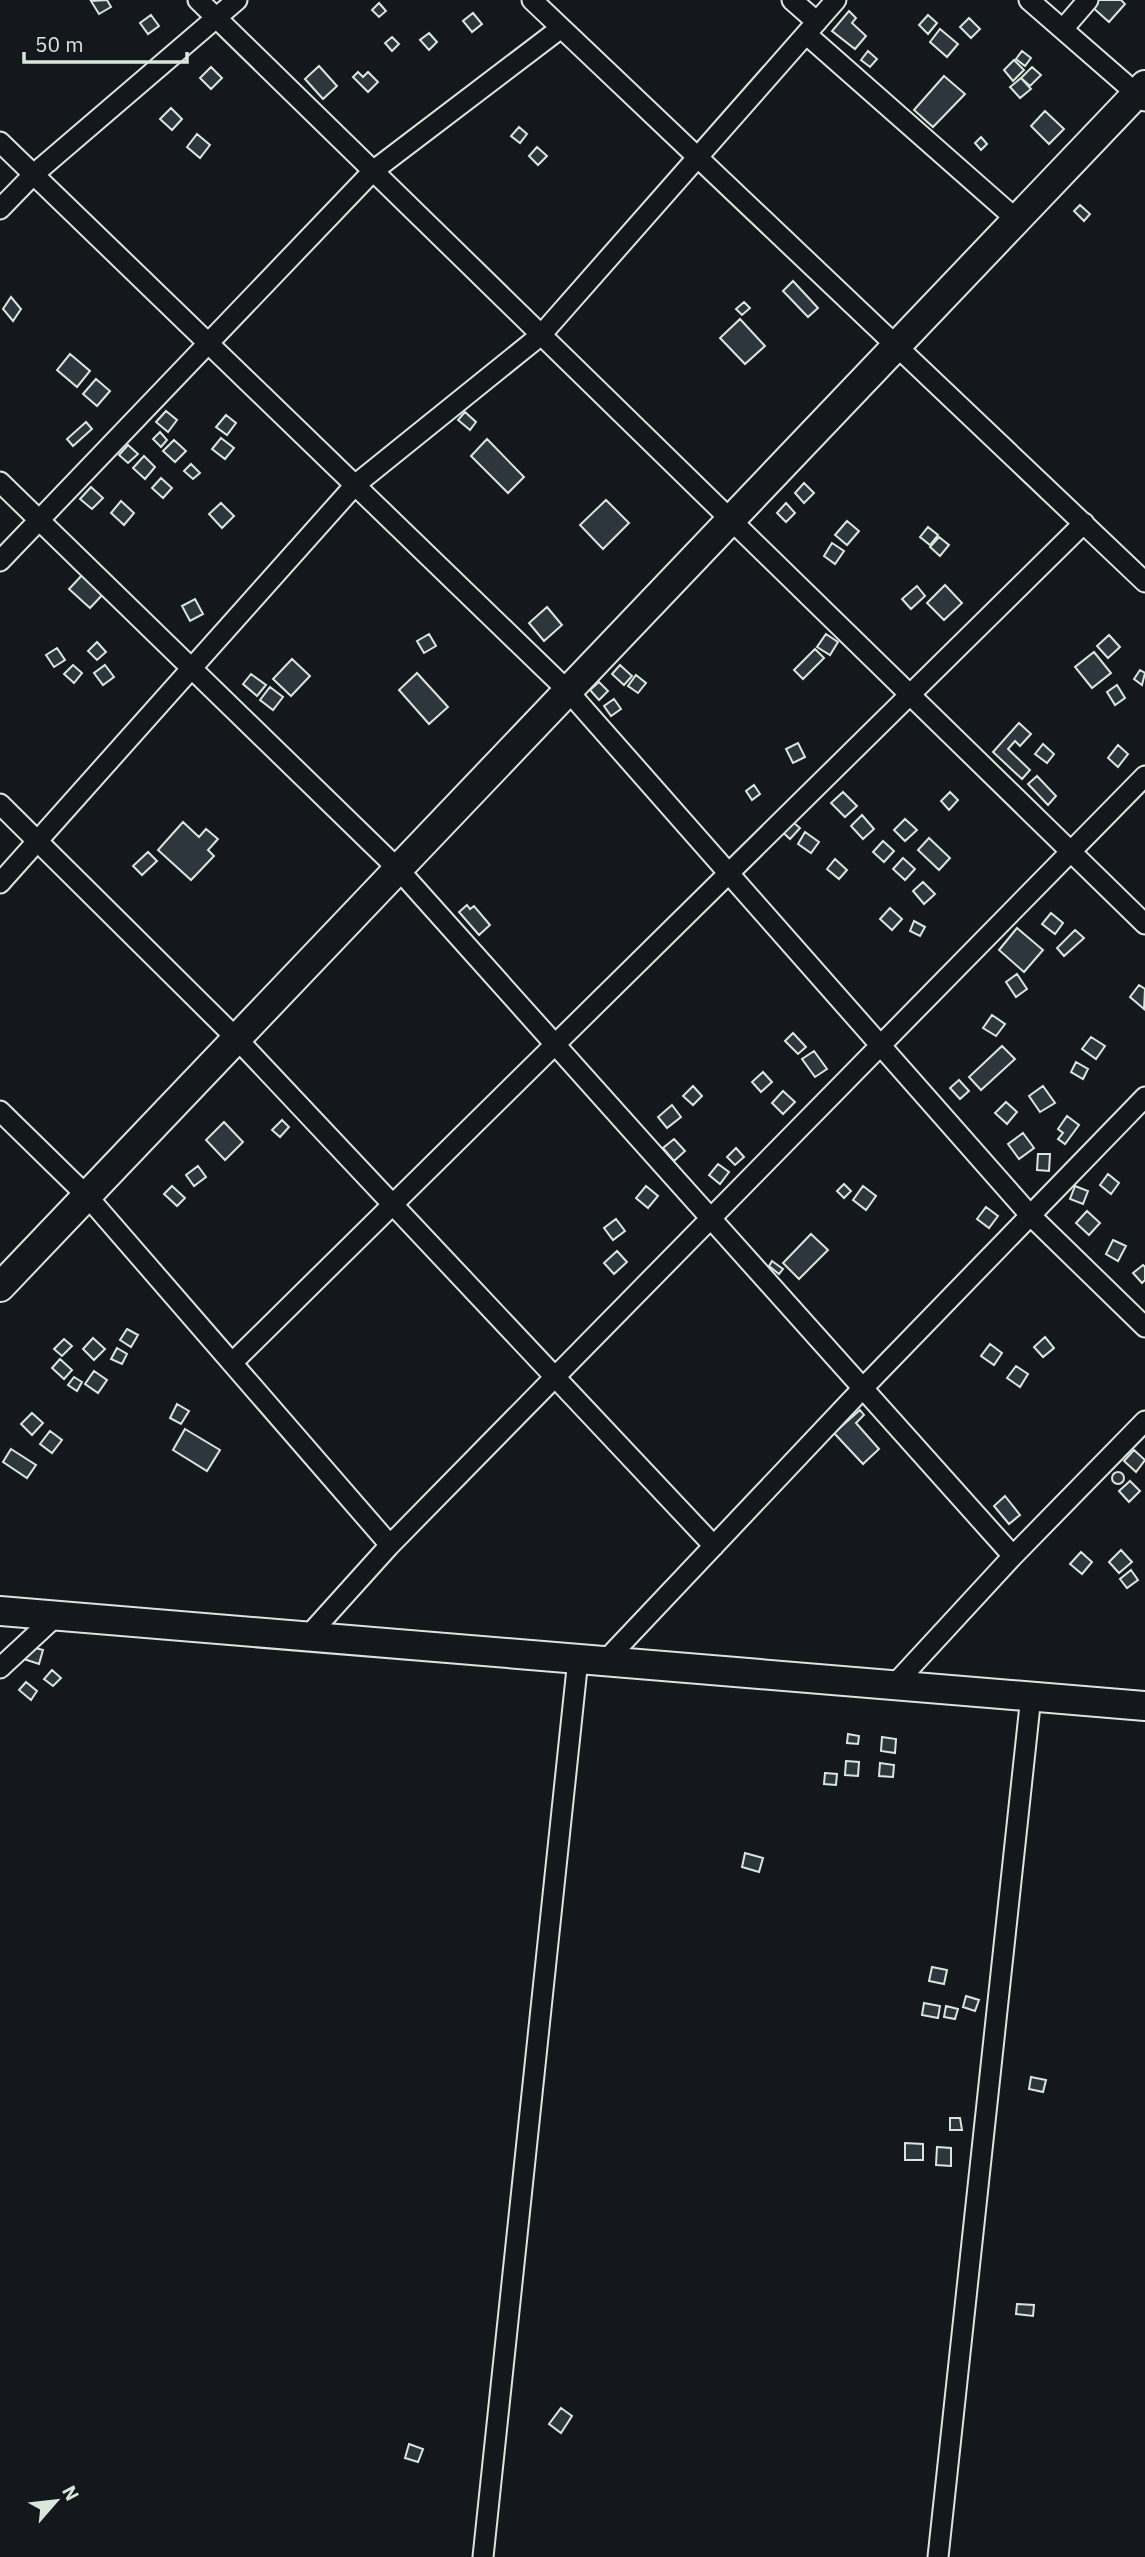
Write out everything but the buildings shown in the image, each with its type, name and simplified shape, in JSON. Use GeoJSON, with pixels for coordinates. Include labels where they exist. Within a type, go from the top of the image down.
{"type":"FeatureCollection","features":[{"type":"Feature","properties":{"kind":"street"},"geometry":{"type":"LineString","coordinates":[[198,0],[1145,924]]}},
{"type":"Feature","properties":{"kind":"street"},"geometry":{"type":"LineString","coordinates":[[0,209],[34,174],[237,0]]}},
{"type":"Feature","properties":{"kind":"street"},"geometry":{"type":"LineString","coordinates":[[532,0],[1145,582]]}},
{"type":"Feature","properties":{"kind":"street"},"geometry":{"type":"LineString","coordinates":[[793,0],[812,28],[1016,219]]}},
{"type":"Feature","properties":{"kind":"street"},"geometry":{"type":"LineString","coordinates":[[0,883],[355,485],[541,335],[836,0]]}},
{"type":"Feature","properties":{"kind":"street"},"geometry":{"type":"LineString","coordinates":[[0,1287],[1016,219],[1142,93],[1029,0]]}},
{"type":"Feature","properties":{"kind":"street"},"geometry":{"type":"LineString","coordinates":[[1063,29],[1088,0]]}},
{"type":"Feature","properties":{"kind":"street"},"geometry":{"type":"LineString","coordinates":[[0,561],[373,171],[561,28]]}},
{"type":"Feature","properties":{"kind":"street"},"geometry":{"type":"LineString","coordinates":[[0,142],[568,691],[1030,1215],[1145,1327]]}},
{"type":"Feature","properties":{"kind":"street"},"geometry":{"type":"LineString","coordinates":[[0,482],[398,869],[1013,1556]]}},
{"type":"Feature","properties":{"kind":"street"},"geometry":{"type":"LineString","coordinates":[[232,1363],[1084,523]]}},
{"type":"Feature","properties":{"kind":"street"},"geometry":{"type":"LineString","coordinates":[[308,1636],[390,1545],[1145,776]]}},
{"type":"Feature","properties":{"kind":"street"},"geometry":{"type":"LineString","coordinates":[[0,804],[237,1039],[714,1546]]}},
{"type":"Feature","properties":{"kind":"street"},"geometry":{"type":"LineString","coordinates":[[483,2557],[591,1660],[714,1546],[1145,1097]]}},
{"type":"Feature","properties":{"kind":"street"},"geometry":{"type":"LineString","coordinates":[[0,1111],[87,1196],[390,1545]]}},
{"type":"Feature","properties":{"kind":"street"},"geometry":{"type":"LineString","coordinates":[[894,1685],[1013,1556],[1145,1421]]}},
{"type":"Feature","properties":{"kind":"street"},"geometry":{"type":"LineString","coordinates":[[0,1611],[1145,1706]]}},
{"type":"Feature","properties":{"kind":"street"},"geometry":{"type":"LineString","coordinates":[[0,1668],[56,1616]]}},
{"type":"Feature","properties":{"kind":"street"},"geometry":{"type":"LineString","coordinates":[[938,2557],[1031,1696]]}}]}
